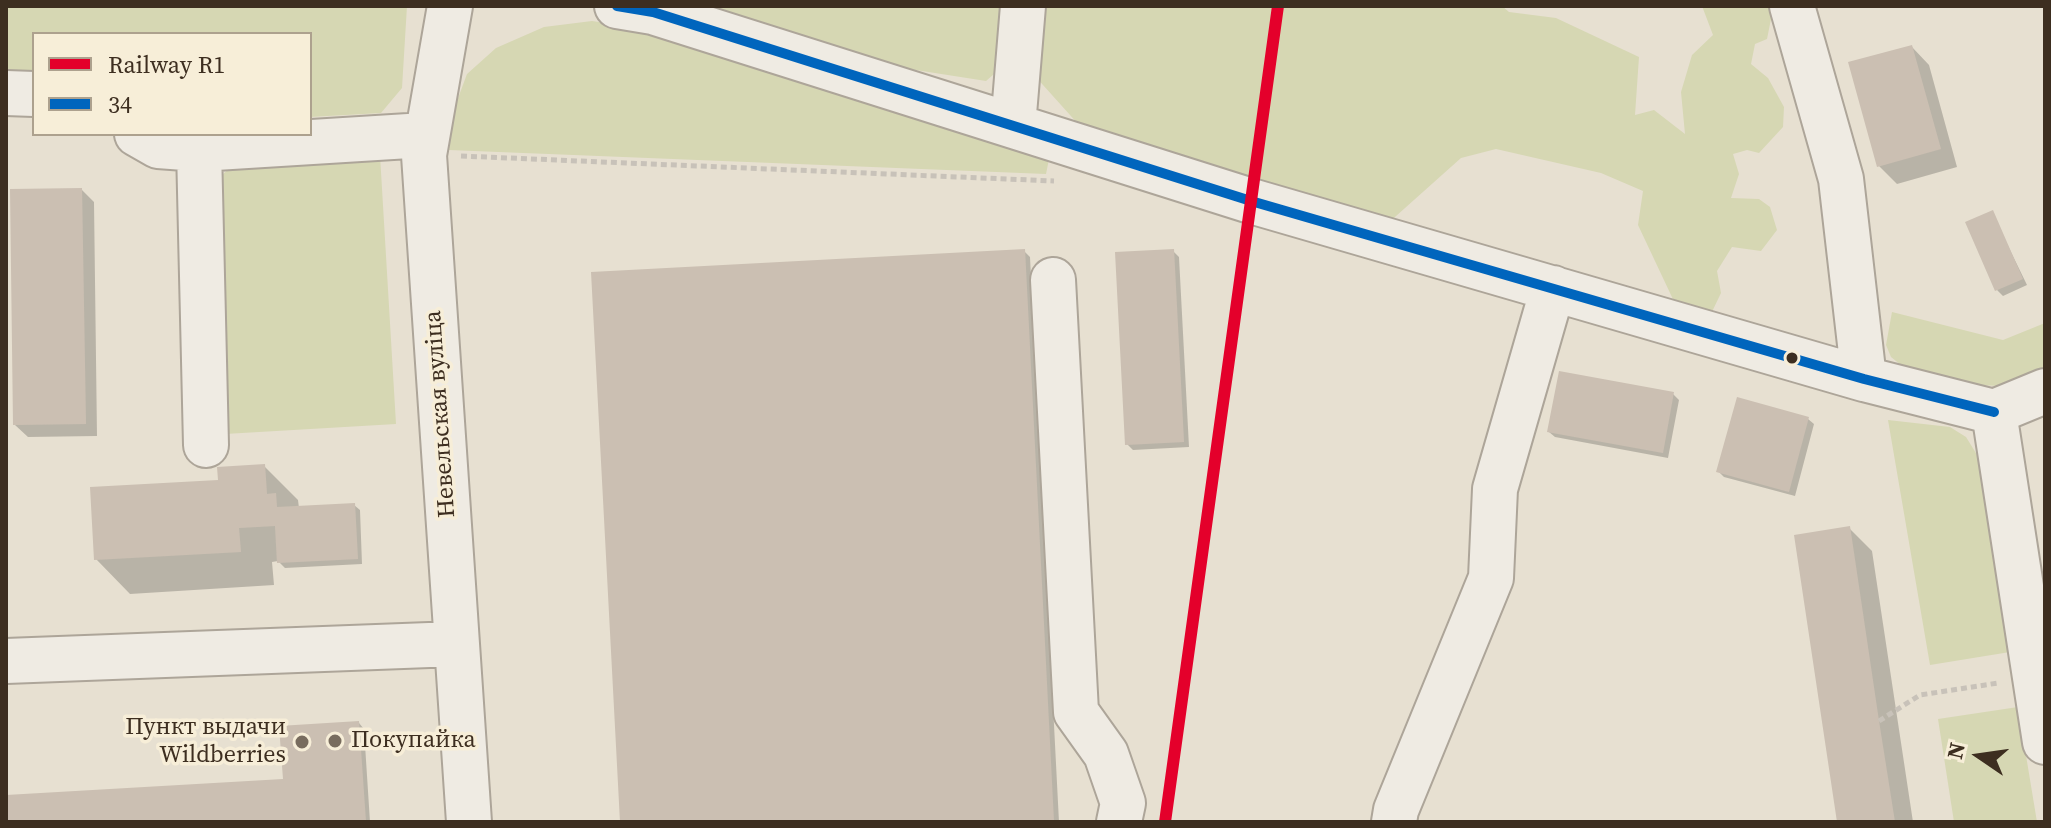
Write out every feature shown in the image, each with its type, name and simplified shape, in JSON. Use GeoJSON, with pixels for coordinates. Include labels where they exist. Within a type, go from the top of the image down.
{"type":"FeatureCollection","features":[{"type":"Feature","properties":{"kind":"street"},"geometry":{"type":"LineString","coordinates":[[617,6],[653,12],[1251,201],[1864,379],[1994,412],[2045,391]]}},
{"type":"Feature","properties":{"kind":"street"},"geometry":{"type":"LineString","coordinates":[[1013,126],[1023,6]]}},
{"type":"Feature","properties":{"kind":"street"},"geometry":{"type":"LineString","coordinates":[[1792,6],[1841,179],[1864,379]]}},
{"type":"Feature","properties":{"kind":"street","name":"Невельская вуліца"},"geometry":{"type":"LineString","coordinates":[[461,7],[424,145],[469,822]]}},
{"type":"Feature","properties":{"kind":"street"},"geometry":{"type":"LineString","coordinates":[[6,93],[32,94]]}},
{"type":"Feature","properties":{"kind":"street"},"geometry":{"type":"LineString","coordinates":[[140,136],[158,146],[199,149],[424,145]]}},
{"type":"Feature","properties":{"kind":"street"},"geometry":{"type":"LineString","coordinates":[[199,149],[206,445]]}},
{"type":"Feature","properties":{"kind":"street"},"geometry":{"type":"LineString","coordinates":[[1053,280],[1076,712],[1106,754],[1123,803],[1119,822]]}},
{"type":"Feature","properties":{"kind":"street"},"geometry":{"type":"LineString","coordinates":[[1394,822],[1396,810],[1491,578],[1495,489],[1553,288]]}},
{"type":"Feature","properties":{"kind":"street"},"geometry":{"type":"LineString","coordinates":[[1994,412],[2045,742]]}},
{"type":"Feature","properties":{"kind":"street"},"geometry":{"type":"LineString","coordinates":[[6,661],[456,644]]}},
{"type":"Feature","properties":{"kind":"path"},"geometry":{"type":"LineString","coordinates":[[424,145],[1082,182],[1091,149]]}},
{"type":"Feature","properties":{"kind":"path"},"geometry":{"type":"LineString","coordinates":[[1879,721],[1920,695],[2035,677]]}},
{"type":"Feature","properties":{"kind":"green space"},"geometry":{"type":"Polygon","coordinates":[[[6,6],[407,6],[402,88],[381,113],[312,117],[312,32],[32,32],[32,78],[6,79],[6,6]]]}},
{"type":"Feature","properties":{"kind":"green space"},"geometry":{"type":"Polygon","coordinates":[[[702,6],[1002,6],[1001,68],[986,81],[903,68],[702,6]]]}},
{"type":"Feature","properties":{"kind":"green space"},"geometry":{"type":"Polygon","coordinates":[[[1040,6],[1502,6],[1509,12],[1556,18],[1639,57],[1635,115],[1654,110],[1685,134],[1681,92],[1692,55],[1713,35],[1702,6],[1768,6],[1772,14],[1767,39],[1755,44],[1751,64],[1768,78],[1784,107],[1783,127],[1759,153],[1747,150],[1733,154],[1739,174],[1731,198],[1759,199],[1770,207],[1777,230],[1761,251],[1732,247],[1717,271],[1721,293],[1709,318],[1679,312],[1638,225],[1643,191],[1601,173],[1496,149],[1461,158],[1386,225],[1079,125],[1034,75],[1040,6]]]}},
{"type":"Feature","properties":{"kind":"green space"},"geometry":{"type":"Polygon","coordinates":[[[592,21],[647,29],[1050,154],[1046,174],[449,150],[454,109],[467,74],[496,48],[544,27],[592,21]]]}},
{"type":"Feature","properties":{"kind":"green space"},"geometry":{"type":"Polygon","coordinates":[[[380,155],[396,424],[225,434],[214,182],[239,160],[380,155]]]}},
{"type":"Feature","properties":{"kind":"green space"},"geometry":{"type":"Polygon","coordinates":[[[1892,312],[2003,340],[2045,323],[2045,370],[2003,386],[1974,385],[1906,369],[1891,357],[1886,345],[1892,312]]]}},
{"type":"Feature","properties":{"kind":"green space"},"geometry":{"type":"Polygon","coordinates":[[[1888,420],[1950,427],[1966,437],[1979,458],[2010,652],[1930,665],[1888,420]]]}},
{"type":"Feature","properties":{"kind":"green space"},"geometry":{"type":"Polygon","coordinates":[[[2018,707],[2037,822],[1954,822],[1938,719],[2018,707]]]}},
{"type":"Feature","properties":{"kind":"building"},"geometry":{"type":"Polygon","coordinates":[[[1912,45],[1941,149],[1877,167],[1848,62],[1912,45]]]}},
{"type":"Feature","properties":{"kind":"building"},"geometry":{"type":"Polygon","coordinates":[[[82,188],[86,424],[13,425],[10,189],[82,188]]]}},
{"type":"Feature","properties":{"kind":"building"},"geometry":{"type":"Polygon","coordinates":[[[1993,210],[2023,279],[1995,291],[1965,222],[1993,210]]]}},
{"type":"Feature","properties":{"kind":"building"},"geometry":{"type":"Polygon","coordinates":[[[1025,249],[1054,822],[620,822],[591,272],[1025,249]]]}},
{"type":"Feature","properties":{"kind":"building"},"geometry":{"type":"Polygon","coordinates":[[[1174,249],[1184,442],[1125,445],[1115,252],[1174,249]]]}},
{"type":"Feature","properties":{"kind":"building"},"geometry":{"type":"Polygon","coordinates":[[[1559,371],[1674,392],[1663,453],[1547,432],[1559,371]]]}},
{"type":"Feature","properties":{"kind":"building"},"geometry":{"type":"Polygon","coordinates":[[[1737,397],[1809,417],[1789,492],[1716,472],[1737,397]]]}},
{"type":"Feature","properties":{"kind":"building"},"geometry":{"type":"Polygon","coordinates":[[[265,464],[267,494],[276,493],[277,507],[355,503],[358,559],[277,563],[275,526],[239,528],[241,552],[94,560],[90,487],[218,480],[217,467],[265,464]]]}},
{"type":"Feature","properties":{"kind":"building"},"geometry":{"type":"Polygon","coordinates":[[[1850,526],[1895,822],[1837,822],[1794,535],[1850,526]]]}},
{"type":"Feature","properties":{"kind":"building"},"geometry":{"type":"Polygon","coordinates":[[[359,721],[366,822],[6,822],[6,795],[283,779],[279,726],[359,721]]]}},
{"type":"Feature","properties":{"kind":"rail line","name":"R1"},"geometry":{"type":"LineString","coordinates":[[1165,822],[1278,6]]}},
{"type":"Feature","properties":{"kind":"transit line","name":"34"},"geometry":{"type":"LineString","coordinates":[[617,6],[653,12],[1251,201],[1864,379],[1994,412]]}},
{"type":"Feature","properties":{"kind":"place","name":"Покупайка"},"geometry":{"type":"Point","coordinates":[335,741]}},
{"type":"Feature","properties":{"kind":"place","name":"Пункт выдачи Wildberries"},"geometry":{"type":"Point","coordinates":[302,742]}}]}
